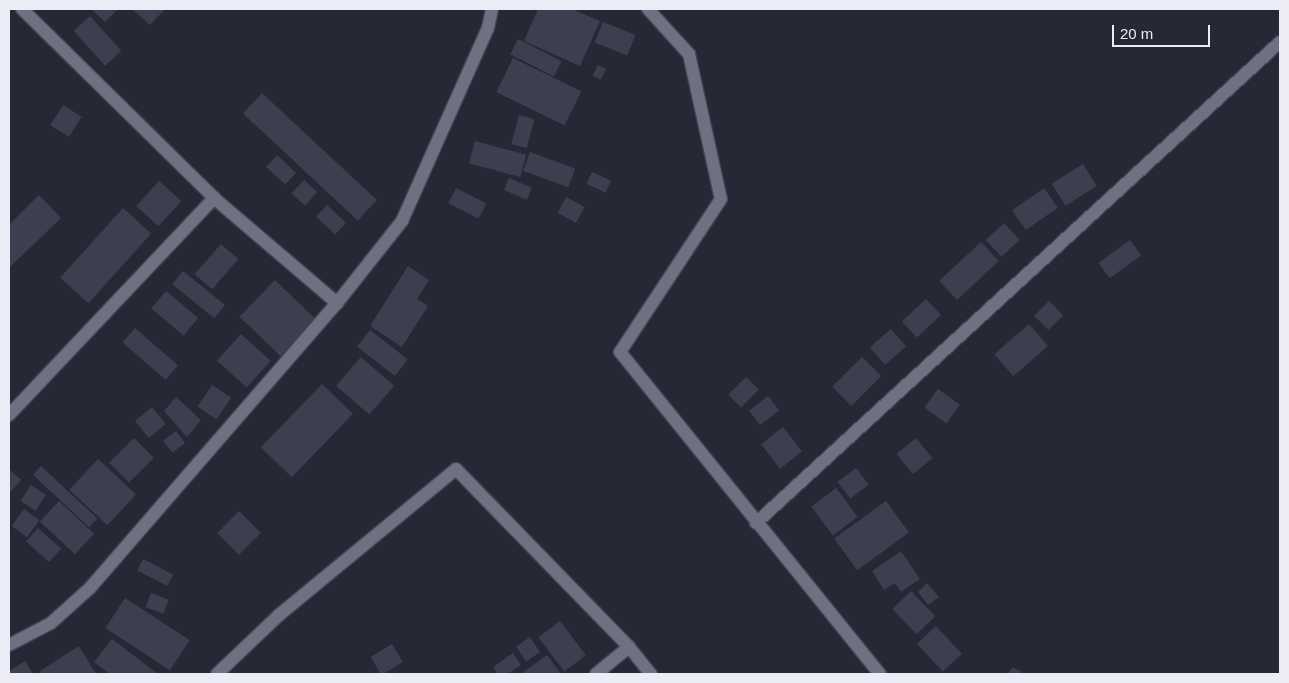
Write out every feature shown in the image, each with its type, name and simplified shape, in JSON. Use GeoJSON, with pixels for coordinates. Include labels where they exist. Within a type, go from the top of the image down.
{"type":"FeatureCollection","features":[{"type":"Feature","properties":{"kind":"street"},"geometry":{"type":"LineString","coordinates":[[22,9],[214,198],[338,302]]}},
{"type":"Feature","properties":{"kind":"street"},"geometry":{"type":"LineString","coordinates":[[9,645],[51,623],[90,588],[338,302],[402,221],[488,28],[492,9]]}},
{"type":"Feature","properties":{"kind":"street"},"geometry":{"type":"LineString","coordinates":[[648,9],[689,54],[721,199],[620,352],[756,523],[880,674]]}},
{"type":"Feature","properties":{"kind":"street"},"geometry":{"type":"LineString","coordinates":[[756,523],[1280,42]]}},
{"type":"Feature","properties":{"kind":"street"},"geometry":{"type":"LineString","coordinates":[[9,415],[214,198]]}},
{"type":"Feature","properties":{"kind":"street"},"geometry":{"type":"LineString","coordinates":[[217,674],[279,615],[456,469],[629,647],[651,674]]}},
{"type":"Feature","properties":{"kind":"street"},"geometry":{"type":"LineString","coordinates":[[596,674],[629,647]]}},
{"type":"Feature","properties":{"kind":"building"},"geometry":{"type":"Polygon","coordinates":[[[91,9],[118,9],[105,22],[91,9]]]}},
{"type":"Feature","properties":{"kind":"building"},"geometry":{"type":"Polygon","coordinates":[[[132,9],[165,9],[150,25],[132,9]]]}},
{"type":"Feature","properties":{"kind":"building"},"geometry":{"type":"Polygon","coordinates":[[[538,9],[572,9],[600,21],[580,66],[524,41],[538,9]]]}},
{"type":"Feature","properties":{"kind":"building"},"geometry":{"type":"Polygon","coordinates":[[[90,16],[121,51],[105,66],[74,31],[90,16]]]}},
{"type":"Feature","properties":{"kind":"building"},"geometry":{"type":"Polygon","coordinates":[[[603,22],[635,35],[627,56],[595,42],[603,22]]]}},
{"type":"Feature","properties":{"kind":"building"},"geometry":{"type":"Polygon","coordinates":[[[518,39],[562,61],[554,76],[510,54],[518,39]]]}},
{"type":"Feature","properties":{"kind":"building"},"geometry":{"type":"Polygon","coordinates":[[[513,58],[581,91],[565,125],[496,92],[513,58]]]}},
{"type":"Feature","properties":{"kind":"building"},"geometry":{"type":"Polygon","coordinates":[[[598,65],[606,69],[601,80],[593,76],[598,65]]]}},
{"type":"Feature","properties":{"kind":"building"},"geometry":{"type":"Polygon","coordinates":[[[262,93],[377,200],[358,221],[243,113],[262,93]]]}},
{"type":"Feature","properties":{"kind":"building"},"geometry":{"type":"Polygon","coordinates":[[[63,105],[82,117],[69,137],[50,125],[63,105]]]}},
{"type":"Feature","properties":{"kind":"building"},"geometry":{"type":"Polygon","coordinates":[[[519,115],[534,119],[527,148],[511,144],[519,115]]]}},
{"type":"Feature","properties":{"kind":"building"},"geometry":{"type":"Polygon","coordinates":[[[475,141],[526,155],[520,177],[469,163],[475,141]]]}},
{"type":"Feature","properties":{"kind":"building"},"geometry":{"type":"Polygon","coordinates":[[[530,152],[575,168],[568,187],[523,171],[530,152]]]}},
{"type":"Feature","properties":{"kind":"building"},"geometry":{"type":"Polygon","coordinates":[[[277,155],[296,173],[285,184],[266,167],[277,155]]]}},
{"type":"Feature","properties":{"kind":"building"},"geometry":{"type":"Polygon","coordinates":[[[1083,164],[1097,186],[1065,206],[1052,184],[1083,164]]]}},
{"type":"Feature","properties":{"kind":"building"},"geometry":{"type":"Polygon","coordinates":[[[592,172],[611,181],[606,193],[587,184],[592,172]]]}},
{"type":"Feature","properties":{"kind":"building"},"geometry":{"type":"Polygon","coordinates":[[[509,178],[532,188],[527,200],[504,190],[509,178]]]}},
{"type":"Feature","properties":{"kind":"building"},"geometry":{"type":"Polygon","coordinates":[[[304,180],[317,192],[305,205],[292,193],[304,180]]]}},
{"type":"Feature","properties":{"kind":"building"},"geometry":{"type":"Polygon","coordinates":[[[159,181],[181,201],[159,226],[136,206],[159,181]]]}},
{"type":"Feature","properties":{"kind":"building"},"geometry":{"type":"Polygon","coordinates":[[[456,188],[486,203],[479,219],[448,203],[456,188]]]}},
{"type":"Feature","properties":{"kind":"building"},"geometry":{"type":"Polygon","coordinates":[[[1044,188],[1058,208],[1026,230],[1012,210],[1044,188]]]}},
{"type":"Feature","properties":{"kind":"building"},"geometry":{"type":"Polygon","coordinates":[[[39,195],[61,218],[9,268],[9,225],[39,195]]]}},
{"type":"Feature","properties":{"kind":"building"},"geometry":{"type":"Polygon","coordinates":[[[566,197],[585,207],[576,223],[558,213],[566,197]]]}},
{"type":"Feature","properties":{"kind":"building"},"geometry":{"type":"Polygon","coordinates":[[[327,205],[346,223],[335,234],[316,217],[327,205]]]}},
{"type":"Feature","properties":{"kind":"building"},"geometry":{"type":"Polygon","coordinates":[[[123,208],[151,233],[88,303],[60,278],[123,208]]]}},
{"type":"Feature","properties":{"kind":"building"},"geometry":{"type":"Polygon","coordinates":[[[1004,223],[1020,240],[1001,257],[986,240],[1004,223]]]}},
{"type":"Feature","properties":{"kind":"building"},"geometry":{"type":"Polygon","coordinates":[[[1130,240],[1141,255],[1110,278],[1098,263],[1130,240]]]}},
{"type":"Feature","properties":{"kind":"building"},"geometry":{"type":"Polygon","coordinates":[[[981,242],[999,261],[957,300],[939,281],[981,242]]]}},
{"type":"Feature","properties":{"kind":"building"},"geometry":{"type":"Polygon","coordinates":[[[221,244],[238,259],[212,289],[195,274],[221,244]]]}},
{"type":"Feature","properties":{"kind":"building"},"geometry":{"type":"Polygon","coordinates":[[[408,266],[429,280],[417,299],[428,306],[402,347],[370,326],[408,266]]]}},
{"type":"Feature","properties":{"kind":"building"},"geometry":{"type":"Polygon","coordinates":[[[183,271],[225,305],[214,318],[172,284],[183,271]]]}},
{"type":"Feature","properties":{"kind":"building"},"geometry":{"type":"Polygon","coordinates":[[[275,280],[316,320],[281,356],[240,317],[275,280]]]}},
{"type":"Feature","properties":{"kind":"building"},"geometry":{"type":"Polygon","coordinates":[[[166,291],[198,318],[183,336],[151,309],[166,291]]]}},
{"type":"Feature","properties":{"kind":"building"},"geometry":{"type":"Polygon","coordinates":[[[926,299],[941,315],[917,338],[902,322],[926,299]]]}},
{"type":"Feature","properties":{"kind":"building"},"geometry":{"type":"Polygon","coordinates":[[[1049,301],[1063,315],[1048,330],[1034,316],[1049,301]]]}},
{"type":"Feature","properties":{"kind":"building"},"geometry":{"type":"Polygon","coordinates":[[[1029,324],[1048,346],[1013,376],[994,354],[1029,324]]]}},
{"type":"Feature","properties":{"kind":"building"},"geometry":{"type":"Polygon","coordinates":[[[135,328],[178,365],[166,380],[123,342],[135,328]]]}},
{"type":"Feature","properties":{"kind":"building"},"geometry":{"type":"Polygon","coordinates":[[[891,329],[906,346],[885,365],[870,347],[891,329]]]}},
{"type":"Feature","properties":{"kind":"building"},"geometry":{"type":"Polygon","coordinates":[[[370,330],[408,360],[395,376],[357,347],[370,330]]]}},
{"type":"Feature","properties":{"kind":"building"},"geometry":{"type":"Polygon","coordinates":[[[241,334],[271,361],[247,388],[217,361],[241,334]]]}},
{"type":"Feature","properties":{"kind":"building"},"geometry":{"type":"Polygon","coordinates":[[[361,357],[394,386],[369,415],[336,386],[361,357]]]}},
{"type":"Feature","properties":{"kind":"building"},"geometry":{"type":"Polygon","coordinates":[[[862,357],[881,376],[851,406],[832,387],[862,357]]]}},
{"type":"Feature","properties":{"kind":"building"},"geometry":{"type":"Polygon","coordinates":[[[746,377],[759,390],[741,407],[728,395],[746,377]]]}},
{"type":"Feature","properties":{"kind":"building"},"geometry":{"type":"Polygon","coordinates":[[[322,384],[353,414],[292,477],[261,447],[322,384]]]}},
{"type":"Feature","properties":{"kind":"building"},"geometry":{"type":"Polygon","coordinates":[[[212,385],[231,398],[217,419],[197,407],[212,385]]]}},
{"type":"Feature","properties":{"kind":"building"},"geometry":{"type":"Polygon","coordinates":[[[938,389],[960,405],[946,423],[924,408],[938,389]]]}},
{"type":"Feature","properties":{"kind":"building"},"geometry":{"type":"Polygon","coordinates":[[[768,396],[779,410],[760,425],[749,411],[768,396]]]}},
{"type":"Feature","properties":{"kind":"building"},"geometry":{"type":"Polygon","coordinates":[[[176,397],[201,420],[187,437],[164,411],[176,397]]]}},
{"type":"Feature","properties":{"kind":"building"},"geometry":{"type":"Polygon","coordinates":[[[152,407],[166,424],[149,438],[135,421],[152,407]]]}},
{"type":"Feature","properties":{"kind":"building"},"geometry":{"type":"Polygon","coordinates":[[[783,427],[802,451],[780,469],[761,444],[783,427]]]}},
{"type":"Feature","properties":{"kind":"building"},"geometry":{"type":"Polygon","coordinates":[[[176,431],[185,443],[172,453],[163,441],[176,431]]]}},
{"type":"Feature","properties":{"kind":"building"},"geometry":{"type":"Polygon","coordinates":[[[134,438],[154,458],[129,483],[109,463],[134,438]]]}},
{"type":"Feature","properties":{"kind":"building"},"geometry":{"type":"Polygon","coordinates":[[[916,438],[932,458],[913,474],[897,454],[916,438]]]}},
{"type":"Feature","properties":{"kind":"building"},"geometry":{"type":"Polygon","coordinates":[[[98,459],[136,494],[107,525],[69,490],[98,459]]]}},
{"type":"Feature","properties":{"kind":"building"},"geometry":{"type":"Polygon","coordinates":[[[41,466],[97,519],[89,527],[33,475],[41,466]]]}},
{"type":"Feature","properties":{"kind":"building"},"geometry":{"type":"Polygon","coordinates":[[[856,468],[869,485],[850,499],[838,482],[856,468]]]}},
{"type":"Feature","properties":{"kind":"building"},"geometry":{"type":"Polygon","coordinates":[[[9,469],[21,480],[9,494],[9,469]]]}},
{"type":"Feature","properties":{"kind":"building"},"geometry":{"type":"Polygon","coordinates":[[[31,485],[46,495],[35,511],[20,501],[31,485]]]}},
{"type":"Feature","properties":{"kind":"building"},"geometry":{"type":"Polygon","coordinates":[[[836,488],[858,517],[833,535],[811,507],[836,488]]]}},
{"type":"Feature","properties":{"kind":"building"},"geometry":{"type":"Polygon","coordinates":[[[59,501],[94,534],[75,554],[40,521],[59,501]]]}},
{"type":"Feature","properties":{"kind":"building"},"geometry":{"type":"Polygon","coordinates":[[[886,501],[909,533],[857,570],[834,539],[886,501]]]}},
{"type":"Feature","properties":{"kind":"building"},"geometry":{"type":"Polygon","coordinates":[[[24,509],[39,520],[27,537],[12,526],[24,509]]]}},
{"type":"Feature","properties":{"kind":"building"},"geometry":{"type":"Polygon","coordinates":[[[239,511],[261,533],[239,555],[217,533],[239,511]]]}},
{"type":"Feature","properties":{"kind":"building"},"geometry":{"type":"Polygon","coordinates":[[[38,528],[61,549],[49,562],[26,541],[38,528]]]}},
{"type":"Feature","properties":{"kind":"building"},"geometry":{"type":"Polygon","coordinates":[[[901,551],[920,579],[901,592],[895,583],[884,590],[872,571],[901,551]]]}},
{"type":"Feature","properties":{"kind":"building"},"geometry":{"type":"Polygon","coordinates":[[[143,559],[173,574],[167,586],[137,571],[143,559]]]}},
{"type":"Feature","properties":{"kind":"building"},"geometry":{"type":"Polygon","coordinates":[[[927,583],[939,597],[928,605],[918,592],[927,583]]]}},
{"type":"Feature","properties":{"kind":"building"},"geometry":{"type":"Polygon","coordinates":[[[911,591],[935,616],[917,634],[892,609],[911,591]]]}},
{"type":"Feature","properties":{"kind":"building"},"geometry":{"type":"Polygon","coordinates":[[[151,593],[169,600],[163,614],[146,607],[151,593]]]}},
{"type":"Feature","properties":{"kind":"building"},"geometry":{"type":"Polygon","coordinates":[[[125,598],[190,640],[170,670],[105,628],[125,598]]]}},
{"type":"Feature","properties":{"kind":"building"},"geometry":{"type":"Polygon","coordinates":[[[560,621],[586,655],[564,672],[538,637],[560,621]]]}},
{"type":"Feature","properties":{"kind":"building"},"geometry":{"type":"Polygon","coordinates":[[[936,626],[962,654],[943,672],[917,644],[936,626]]]}},
{"type":"Feature","properties":{"kind":"building"},"geometry":{"type":"Polygon","coordinates":[[[530,637],[540,652],[526,661],[516,647],[530,637]]]}},
{"type":"Feature","properties":{"kind":"building"},"geometry":{"type":"Polygon","coordinates":[[[112,639],[158,674],[110,674],[94,662],[112,639]]]}},
{"type":"Feature","properties":{"kind":"building"},"geometry":{"type":"Polygon","coordinates":[[[392,644],[403,662],[381,674],[371,657],[392,644]]]}},
{"type":"Feature","properties":{"kind":"building"},"geometry":{"type":"Polygon","coordinates":[[[79,646],[96,674],[42,674],[40,671],[79,646]]]}},
{"type":"Feature","properties":{"kind":"building"},"geometry":{"type":"Polygon","coordinates":[[[513,653],[521,665],[508,674],[498,674],[493,667],[513,653]]]}},
{"type":"Feature","properties":{"kind":"building"},"geometry":{"type":"Polygon","coordinates":[[[547,655],[561,674],[521,674],[547,655]]]}},
{"type":"Feature","properties":{"kind":"building"},"geometry":{"type":"Polygon","coordinates":[[[25,661],[33,674],[9,674],[9,671],[25,661]]]}},
{"type":"Feature","properties":{"kind":"building"},"geometry":{"type":"Polygon","coordinates":[[[1013,667],[1025,674],[1008,674],[1013,667]]]}}]}
